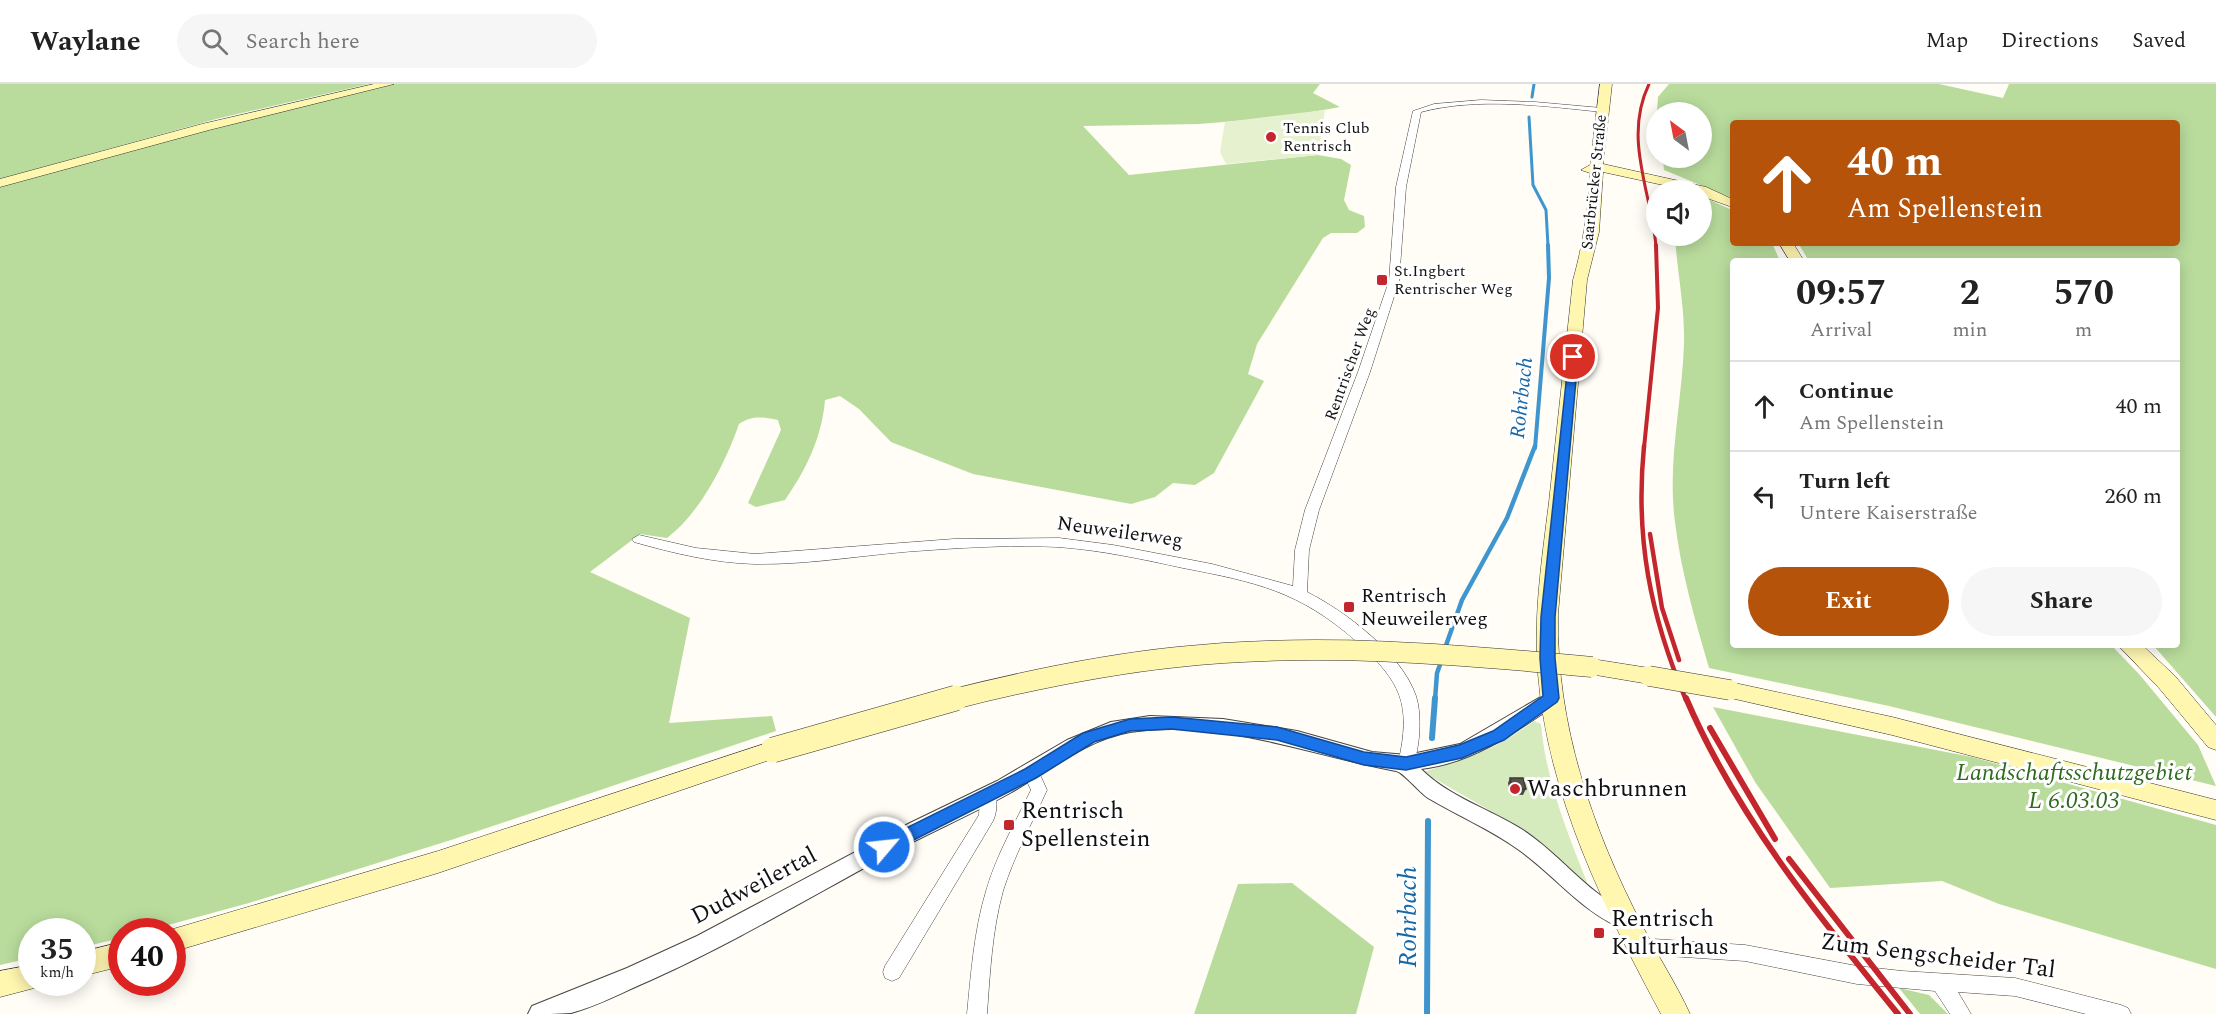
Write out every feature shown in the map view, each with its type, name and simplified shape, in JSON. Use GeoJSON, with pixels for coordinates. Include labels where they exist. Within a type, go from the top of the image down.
{"type":"FeatureCollection","features":[{"type":"Feature","properties":{"kind":"main road"},"geometry":{"type":"LineString","coordinates":[[0,183],[214,125],[388,84]]}},
{"type":"Feature","properties":{"kind":"main road","name":"Saarbrücker Straße"},"geometry":{"type":"LineString","coordinates":[[1598,84],[1586,264],[1580,280],[1548,617],[1547,658],[1551,698],[1560,744],[1578,809],[1638,946],[1677,1014]]}},
{"type":"Feature","properties":{"kind":"main road","name":"Saarbrücker Straße"},"geometry":{"type":"LineString","coordinates":[[1597,110],[1606,84]]}},
{"type":"Feature","properties":{"kind":"main road"},"geometry":{"type":"LineString","coordinates":[[1594,171],[1656,180]]}},
{"type":"Feature","properties":{"kind":"main road"},"geometry":{"type":"LineString","coordinates":[[1712,195],[1730,202]]}},
{"type":"Feature","properties":{"kind":"main road"},"geometry":{"type":"LineString","coordinates":[[2132,648],[2167,682],[2216,741]]}},
{"type":"Feature","properties":{"kind":"main road"},"geometry":{"type":"LineString","coordinates":[[186,936],[438,862],[773,750],[947,700],[1044,678],[1189,657],[1288,650],[1476,655],[1592,667],[1649,676],[1730,690],[1892,726],[2216,810]]}},
{"type":"Feature","properties":{"kind":"main road"},"geometry":{"type":"LineString","coordinates":[[0,984],[18,980]]}},
{"type":"Feature","properties":{"kind":"street","name":"Rentrischer Weg"},"geometry":{"type":"LineString","coordinates":[[1300,594],[1302,550],[1311,510],[1364,372],[1394,281],[1401,187],[1417,111],[1437,106],[1465,104],[1597,110]]}},
{"type":"Feature","properties":{"kind":"street","name":"Neuweilerweg"},"geometry":{"type":"LineString","coordinates":[[639,539],[715,556],[752,559],[928,545],[1063,543],[1201,566],[1300,594],[1323,608],[1366,642],[1387,661],[1405,683],[1412,716],[1411,745],[1406,764]]}},
{"type":"Feature","properties":{"kind":"street"},"geometry":{"type":"LineString","coordinates":[[1551,698],[1499,735],[1462,751],[1406,764],[1414,777],[1429,788],[1518,838],[1550,862],[1590,903],[1626,920]]}},
{"type":"Feature","properties":{"kind":"street","name":"Dudweilertal"},"geometry":{"type":"LineString","coordinates":[[540,1014],[589,996],[727,933],[918,829],[988,796],[1089,737],[1130,725],[1150,723],[1277,734],[1364,758],[1406,764]]}},
{"type":"Feature","properties":{"kind":"street"},"geometry":{"type":"LineString","coordinates":[[978,1014],[980,970],[992,903],[1004,866],[1039,790],[1030,773]]}},
{"type":"Feature","properties":{"kind":"street"},"geometry":{"type":"LineString","coordinates":[[892,972],[987,816],[988,796]]}},
{"type":"Feature","properties":{"kind":"street","name":"Zum Sengscheider Tal"},"geometry":{"type":"LineString","coordinates":[[1638,946],[1745,953],[1857,975],[2038,991],[2121,1014]]}},
{"type":"Feature","properties":{"kind":"street"},"geometry":{"type":"LineString","coordinates":[[1940,982],[1961,1014]]}},
{"type":"Feature","properties":{"kind":"green space"},"geometry":{"type":"Polygon","coordinates":[[[0,84],[369,84],[216,119],[0,179],[0,84]]]}},
{"type":"Feature","properties":{"kind":"green space"},"geometry":{"type":"Polygon","coordinates":[[[395,84],[1320,84],[1313,93],[1340,107],[1283,117],[1199,124],[1083,126],[1129,175],[1318,155],[1341,159],[1351,165],[1344,200],[1349,210],[1364,216],[1365,227],[1357,233],[1331,233],[1323,238],[1257,344],[1248,374],[1264,381],[1214,473],[1195,485],[1173,483],[1155,497],[1131,504],[973,474],[891,442],[859,409],[840,396],[825,400],[812,453],[785,500],[756,507],[748,503],[781,430],[778,420],[767,418],[753,418],[739,424],[710,487],[679,528],[667,538],[640,534],[590,572],[690,618],[669,723],[772,716],[776,731],[451,840],[249,903],[186,920],[186,918],[108,918],[108,941],[96,944],[96,918],[18,918],[18,961],[0,965],[0,185],[272,112],[395,84]]]}},
{"type":"Feature","properties":{"kind":"green space"},"geometry":{"type":"Polygon","coordinates":[[[1669,84],[1939,84],[2003,98],[2009,84],[2216,84],[2216,717],[2156,648],[2180,648],[2180,258],[1807,258],[1800,246],[2180,246],[2180,120],[1730,120],[1730,197],[1712,190],[1712,180],[1688,180],[1664,170],[1664,168],[1712,168],[1712,102],[1658,102],[1658,97],[1669,84]]]}},
{"type":"Feature","properties":{"kind":"green space","name":"Tennis Club Rentrisch"},"geometry":{"type":"Polygon","coordinates":[[[1325,110],[1318,155],[1226,164],[1220,152],[1225,122],[1325,110]]]}},
{"type":"Feature","properties":{"kind":"green space"},"geometry":{"type":"Polygon","coordinates":[[[1712,201],[1730,209],[1730,246],[1773,246],[1779,258],[1730,258],[1730,648],[2114,648],[2139,674],[2198,745],[2216,786],[1889,706],[1709,668],[1685,578],[1673,500],[1674,455],[1683,366],[1683,317],[1676,246],[1712,246],[1712,201]]]}},
{"type":"Feature","properties":{"kind":"green space","name":"Landschaftsschutzgebiet L 6.03.03"},"geometry":{"type":"Polygon","coordinates":[[[1713,707],[1972,757],[2216,825],[2216,969],[1999,904],[1942,881],[1830,888],[1755,782],[1713,707]]]}},
{"type":"Feature","properties":{"kind":"green space","name":"Waschbrunnen"},"geometry":{"type":"Polygon","coordinates":[[[1534,721],[1541,724],[1553,788],[1590,890],[1515,825],[1423,772],[1481,752],[1507,739],[1534,721]]]}},
{"type":"Feature","properties":{"kind":"green space"},"geometry":{"type":"Polygon","coordinates":[[[1292,883],[1374,947],[1356,1014],[1194,1014],[1238,884],[1292,883]]]}},
{"type":"Feature","properties":{"kind":"green space"},"geometry":{"type":"Polygon","coordinates":[[[1899,988],[1929,995],[1948,1014],[1920,1014],[1899,988]]]}},
{"type":"Feature","properties":{"kind":"building"},"geometry":{"type":"Polygon","coordinates":[[[1510,778],[1523,778],[1526,789],[1512,789],[1510,778]]]}},
{"type":"Feature","properties":{"kind":"waterway","name":"Rohrbach"},"geometry":{"type":"LineString","coordinates":[[1532,97],[1534,84]]}},
{"type":"Feature","properties":{"kind":"waterway","name":"Rohrbach"},"geometry":{"type":"LineString","coordinates":[[1529,117],[1533,185],[1546,210],[1548,246]]}},
{"type":"Feature","properties":{"kind":"waterway","name":"Rohrbach"},"geometry":{"type":"LineString","coordinates":[[1535,448],[1549,278],[1548,245]]}},
{"type":"Feature","properties":{"kind":"waterway","name":"Rohrbach"},"geometry":{"type":"LineString","coordinates":[[1444,651],[1462,600],[1507,518],[1535,446]]}},
{"type":"Feature","properties":{"kind":"waterway","name":"Rohrbach"},"geometry":{"type":"LineString","coordinates":[[1435,700],[1437,673],[1442,659]]}},
{"type":"Feature","properties":{"kind":"waterway","name":"Rohrbach"},"geometry":{"type":"LineString","coordinates":[[1432,738],[1435,698]]}},
{"type":"Feature","properties":{"kind":"waterway","name":"Rohrbach"},"geometry":{"type":"LineString","coordinates":[[1427,1014],[1428,821]]}},
{"type":"Feature","properties":{"kind":"railway"},"geometry":{"type":"LineString","coordinates":[[1646,190],[1638,144],[1638,124],[1649,84]]}},
{"type":"Feature","properties":{"kind":"railway"},"geometry":{"type":"LineString","coordinates":[[1644,448],[1658,308],[1656,246]]}},
{"type":"Feature","properties":{"kind":"railway"},"geometry":{"type":"LineString","coordinates":[[1644,446],[1642,513],[1648,576],[1663,637],[1686,700]]}},
{"type":"Feature","properties":{"kind":"railway"},"geometry":{"type":"LineString","coordinates":[[1650,534],[1662,608],[1679,660]]}},
{"type":"Feature","properties":{"kind":"railway"},"geometry":{"type":"LineString","coordinates":[[1686,698],[1706,741],[1754,824],[1809,902],[1898,1014]]}},
{"type":"Feature","properties":{"kind":"railway"},"geometry":{"type":"LineString","coordinates":[[1710,728],[1775,839]]}},
{"type":"Feature","properties":{"kind":"railway"},"geometry":{"type":"LineString","coordinates":[[1789,859],[1910,1014]]}},
{"type":"Feature","properties":{"kind":"place","name":"Tennis Club Rentrisch"},"geometry":{"type":"Point","coordinates":[1271,137]}},
{"type":"Feature","properties":{"kind":"place","name":"St.Ingbert Rentrischer Weg"},"geometry":{"type":"Point","coordinates":[1382,280]}},
{"type":"Feature","properties":{"kind":"place","name":"Rentrisch Neuweilerweg"},"geometry":{"type":"Point","coordinates":[1349,607]}},
{"type":"Feature","properties":{"kind":"place","name":"Waschbrunnen"},"geometry":{"type":"Point","coordinates":[1515,789]}},
{"type":"Feature","properties":{"kind":"place","name":"Rentrisch Spellenstein"},"geometry":{"type":"Point","coordinates":[1009,825]}},
{"type":"Feature","properties":{"kind":"place","name":"Rentrisch Kulturhaus"},"geometry":{"type":"Point","coordinates":[1599,933]}},
{"type":"Feature","properties":{"kind":"route"},"geometry":{"type":"LineString","coordinates":[[884,847],[988,796],[1089,737],[1130,725],[1172,723],[1277,734],[1314,742],[1364,758],[1406,764],[1462,751],[1499,735],[1551,698],[1547,658],[1548,617],[1573,357]]}}]}
